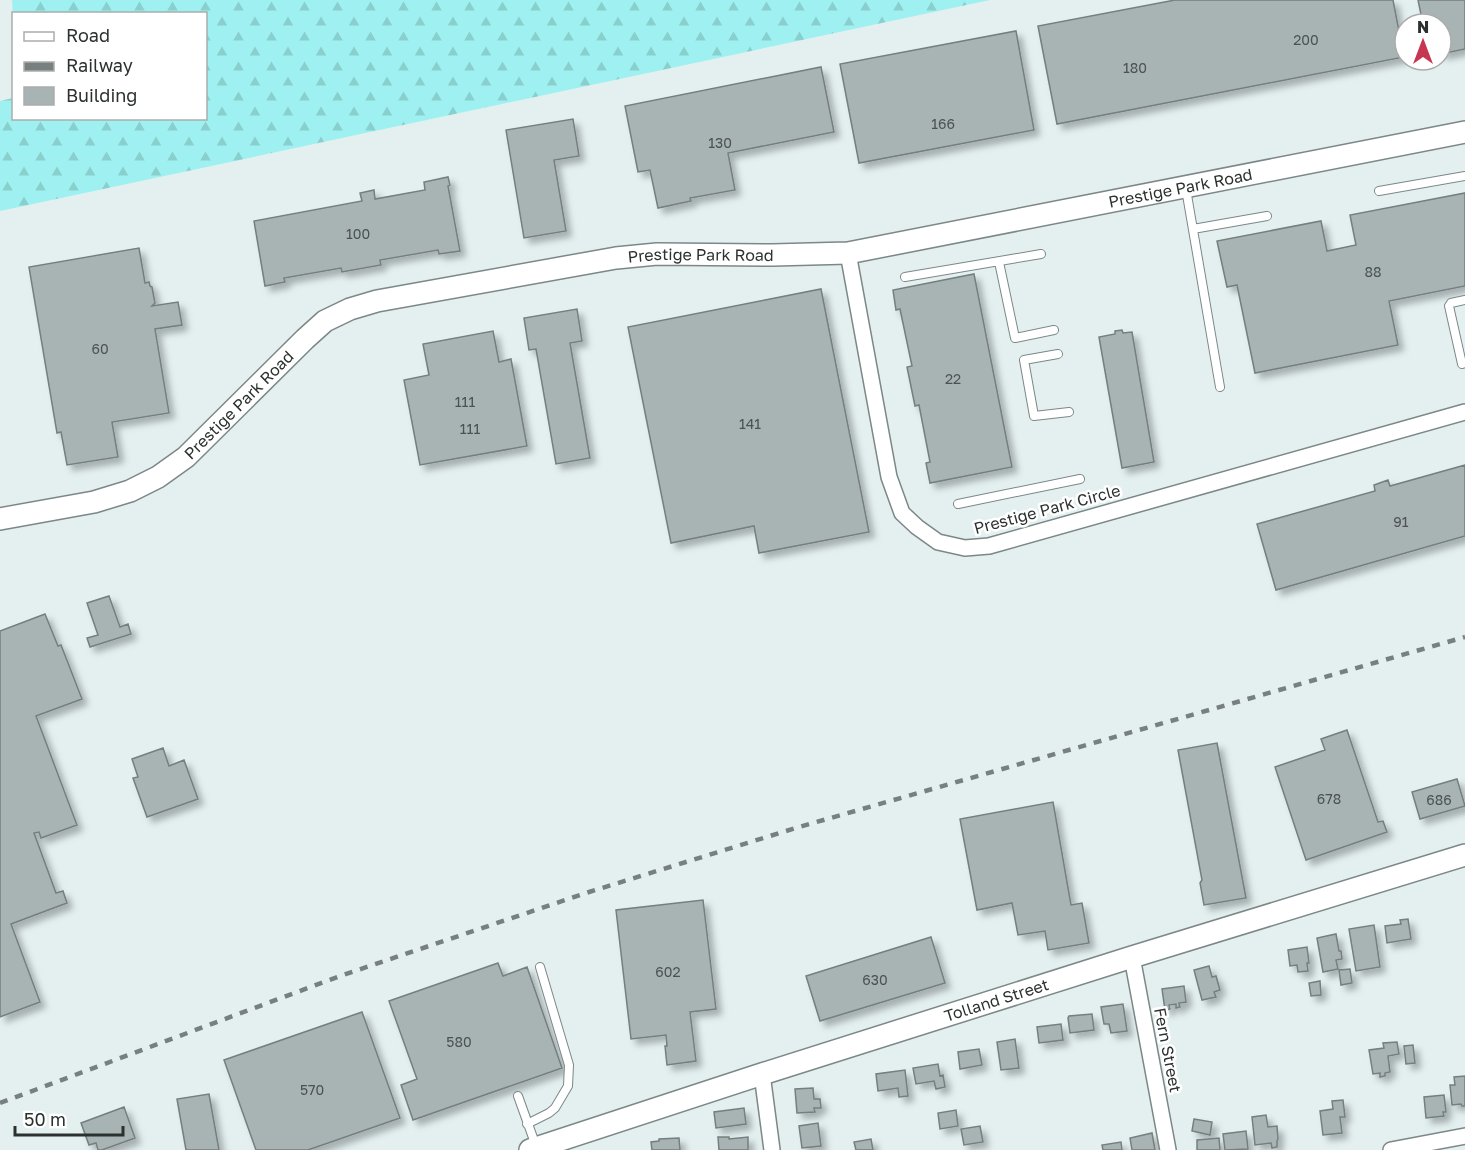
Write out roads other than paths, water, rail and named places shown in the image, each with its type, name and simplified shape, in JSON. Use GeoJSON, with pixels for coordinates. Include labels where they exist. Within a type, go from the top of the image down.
{"type":"FeatureCollection","features":[{"type":"Feature","properties":{"kind":"street","name":"Prestige Park Road"},"geometry":{"type":"LineString","coordinates":[[0,519],[94,502],[130,491],[158,477],[186,457],[325,321],[350,309],[377,301],[616,258],[657,254],[848,254],[1465,132]]}},
{"type":"Feature","properties":{"kind":"street","name":"Prestige Park Circle"},"geometry":{"type":"LineString","coordinates":[[848,254],[889,477],[902,513],[917,528],[938,542],[965,548],[989,546],[1465,412]]}},
{"type":"Feature","properties":{"kind":"street","name":"Tolland Street"},"geometry":{"type":"LineString","coordinates":[[535,1149],[762,1074],[1132,957],[1465,855]]}},
{"type":"Feature","properties":{"kind":"street","name":"Fern Street"},"geometry":{"type":"LineString","coordinates":[[1132,957],[1168,1150]]}},
{"type":"Feature","properties":{"kind":"street"},"geometry":{"type":"LineString","coordinates":[[762,1074],[772,1150]]}},
{"type":"Feature","properties":{"kind":"street"},"geometry":{"type":"LineString","coordinates":[[1390,1150],[1465,1136]]}},
{"type":"Feature","properties":{"kind":"lane"},"geometry":{"type":"LineString","coordinates":[[1379,191],[1465,176]]}},
{"type":"Feature","properties":{"kind":"lane"},"geometry":{"type":"LineString","coordinates":[[1185,187],[1220,387]]}},
{"type":"Feature","properties":{"kind":"lane"},"geometry":{"type":"LineString","coordinates":[[1193,229],[1267,216]]}},
{"type":"Feature","properties":{"kind":"lane"},"geometry":{"type":"LineString","coordinates":[[905,277],[1041,254]]}},
{"type":"Feature","properties":{"kind":"lane"},"geometry":{"type":"LineString","coordinates":[[999,262],[1015,338],[1054,330]]}},
{"type":"Feature","properties":{"kind":"lane"},"geometry":{"type":"LineString","coordinates":[[1465,300],[1451,303],[1449,306],[1462,364],[1465,363]]}},
{"type":"Feature","properties":{"kind":"lane"},"geometry":{"type":"LineString","coordinates":[[1058,354],[1024,360],[1034,416],[1069,412]]}},
{"type":"Feature","properties":{"kind":"lane"},"geometry":{"type":"LineString","coordinates":[[958,504],[1080,479]]}},
{"type":"Feature","properties":{"kind":"lane"},"geometry":{"type":"LineString","coordinates":[[527,1124],[555,1108],[568,1086],[569,1065],[540,967]]}},
{"type":"Feature","properties":{"kind":"lane"},"geometry":{"type":"LineString","coordinates":[[518,1096],[535,1149]]}},
{"type":"Feature","properties":{"kind":"railway"},"geometry":{"type":"LineString","coordinates":[[0,1103],[340,976],[589,892],[799,827],[1465,637]]}}]}
